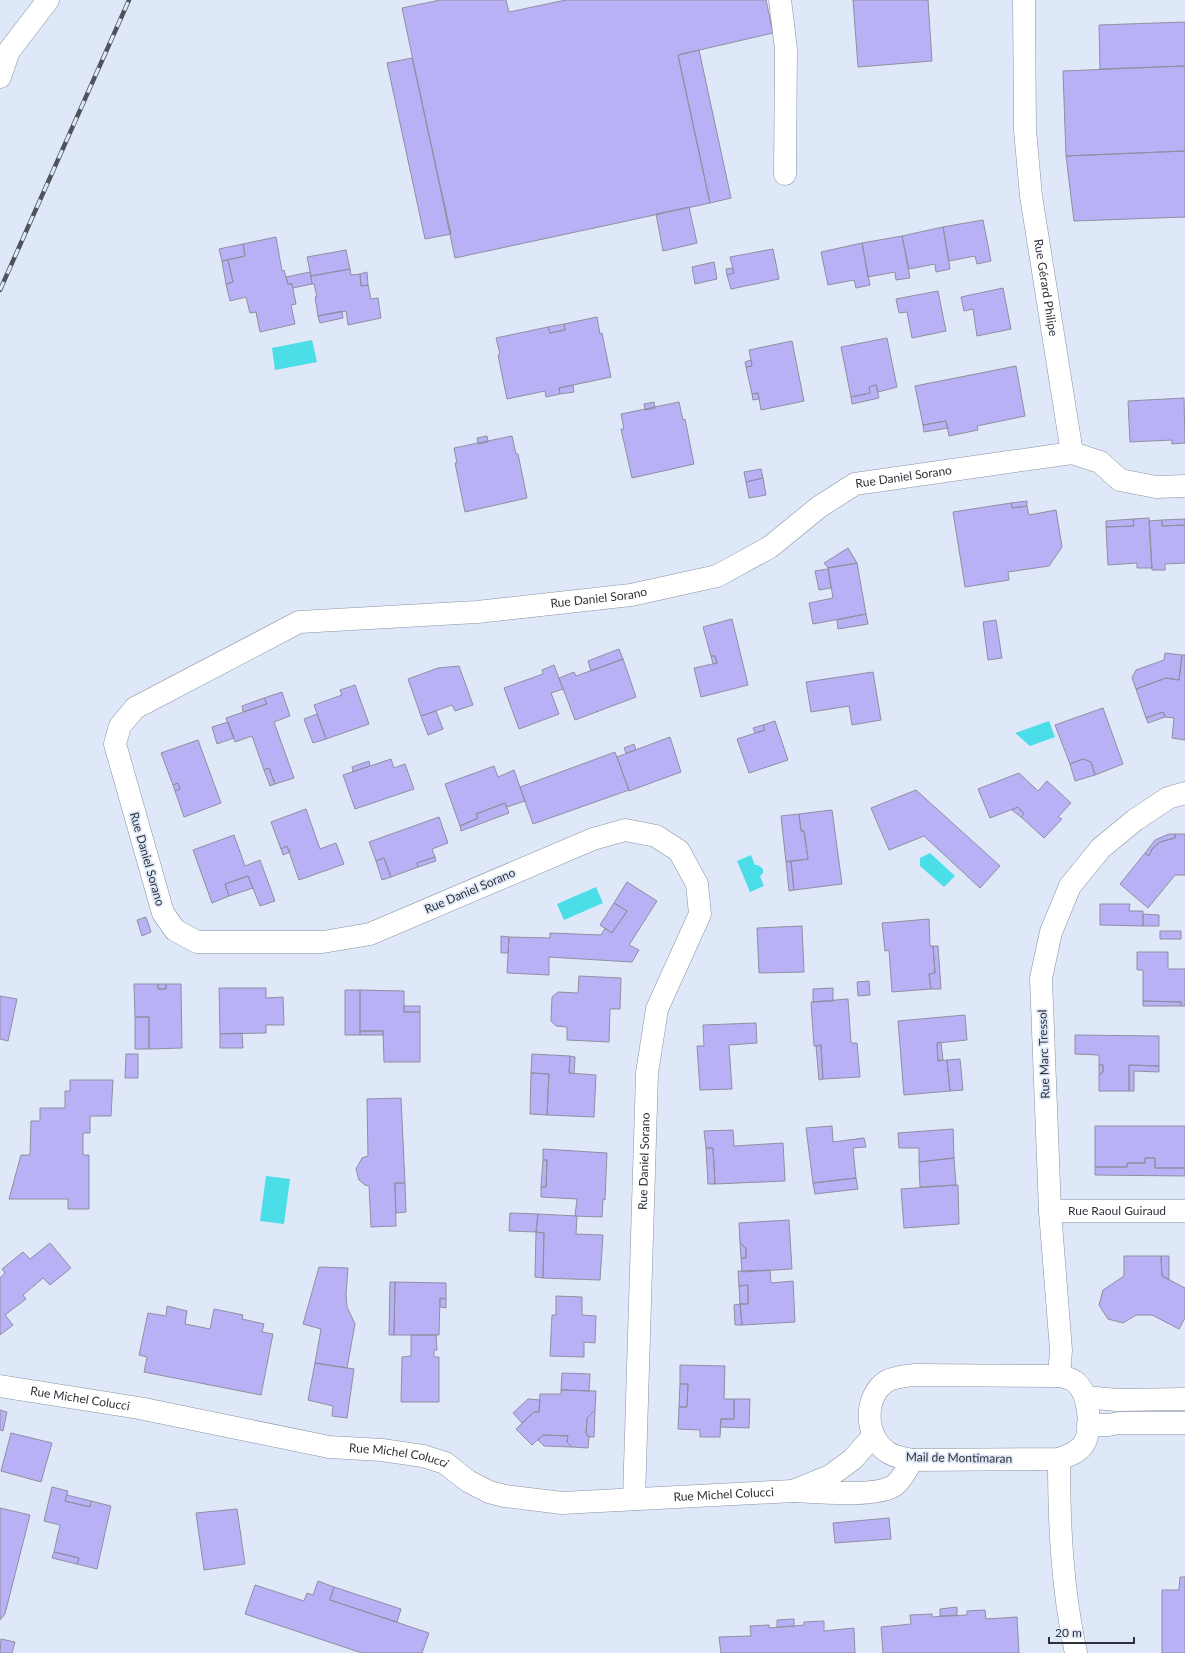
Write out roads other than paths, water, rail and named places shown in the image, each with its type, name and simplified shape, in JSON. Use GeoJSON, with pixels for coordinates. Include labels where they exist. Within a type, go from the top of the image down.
{"type":"FeatureCollection","features":[{"type":"Feature","properties":{"kind":"street"},"geometry":{"type":"LineString","coordinates":[[0,77],[4,48],[48,0]]}},
{"type":"Feature","properties":{"kind":"street"},"geometry":{"type":"LineString","coordinates":[[780,0],[786,48],[785,174]]}},
{"type":"Feature","properties":{"kind":"street","name":"Rue Gérard Philipe"},"geometry":{"type":"LineString","coordinates":[[1024,0],[1025,130],[1031,196],[1072,453]]}},
{"type":"Feature","properties":{"kind":"street"},"geometry":{"type":"LineString","coordinates":[[1072,453],[1100,462],[1120,480],[1156,487],[1185,486]]}},
{"type":"Feature","properties":{"kind":"street","name":"Rue Daniel Sorano"},"geometry":{"type":"LineString","coordinates":[[634,1499],[647,1073],[657,1009],[700,914],[697,884],[679,851],[656,836],[625,830],[593,839],[370,934],[323,942],[197,942],[175,930],[163,913],[115,744],[120,726],[135,708],[299,622],[477,612],[631,595],[717,576],[770,547],[819,507],[855,484],[1072,453]]}},
{"type":"Feature","properties":{"kind":"street","name":"Rue Marc Tressol"},"geometry":{"type":"LineString","coordinates":[[1059,1376],[1061,1350],[1050,1211],[1041,978],[1051,932],[1070,886],[1101,848],[1135,820],[1168,798],[1185,793]]}},
{"type":"Feature","properties":{"kind":"street","name":"Rue Raoul Guiraud"},"geometry":{"type":"LineString","coordinates":[[1050,1211],[1185,1211]]}},
{"type":"Feature","properties":{"kind":"street","name":"Mail de Montimaran"},"geometry":{"type":"LineString","coordinates":[[914,1375],[1059,1376],[1073,1380],[1082,1389],[1085,1397],[1088,1411],[1088,1425],[1084,1443],[1073,1454],[1059,1459],[912,1460],[896,1456],[886,1451],[873,1436],[869,1420],[870,1408],[874,1393],[888,1380],[914,1375]]}},
{"type":"Feature","properties":{"kind":"street","name":"Rue Michel Colucci"},"geometry":{"type":"LineString","coordinates":[[0,1386],[139,1408],[329,1446],[382,1450],[423,1456],[445,1463],[489,1492],[505,1496],[562,1503],[793,1492],[878,1492],[894,1486],[912,1460]]}},
{"type":"Feature","properties":{"kind":"street"},"geometry":{"type":"LineString","coordinates":[[1085,1397],[1117,1400],[1185,1399]]}},
{"type":"Feature","properties":{"kind":"street"},"geometry":{"type":"LineString","coordinates":[[1088,1425],[1108,1425],[1119,1423],[1185,1423]]}},
{"type":"Feature","properties":{"kind":"street","name":"Rue Michel Colucci"},"geometry":{"type":"LineString","coordinates":[[793,1492],[830,1476],[853,1459],[873,1436]]}},
{"type":"Feature","properties":{"kind":"street"},"geometry":{"type":"LineString","coordinates":[[1059,1459],[1063,1573],[1068,1618],[1076,1653]]}},
{"type":"Feature","properties":{"kind":"water"},"geometry":{"type":"Polygon","coordinates":[[[312,340],[317,362],[275,370],[272,348],[312,340]]]}},
{"type":"Feature","properties":{"kind":"water"},"geometry":{"type":"Polygon","coordinates":[[[1049,721],[1055,737],[1030,746],[1015,733],[1049,721]]]}},
{"type":"Feature","properties":{"kind":"water"},"geometry":{"type":"Polygon","coordinates":[[[930,853],[955,876],[944,887],[920,866],[920,858],[930,853]]]}},
{"type":"Feature","properties":{"kind":"water"},"geometry":{"type":"Polygon","coordinates":[[[751,855],[755,865],[758,865],[763,869],[763,873],[760,876],[764,886],[750,892],[737,861],[751,855]]]}},
{"type":"Feature","properties":{"kind":"water"},"geometry":{"type":"Polygon","coordinates":[[[596,887],[603,903],[564,920],[557,904],[596,887]]]}},
{"type":"Feature","properties":{"kind":"water"},"geometry":{"type":"Polygon","coordinates":[[[266,1176],[290,1179],[284,1224],[260,1221],[266,1176]]]}},
{"type":"Feature","properties":{"kind":"railway"},"geometry":{"type":"LineString","coordinates":[[0,290],[129,0]]}}]}
